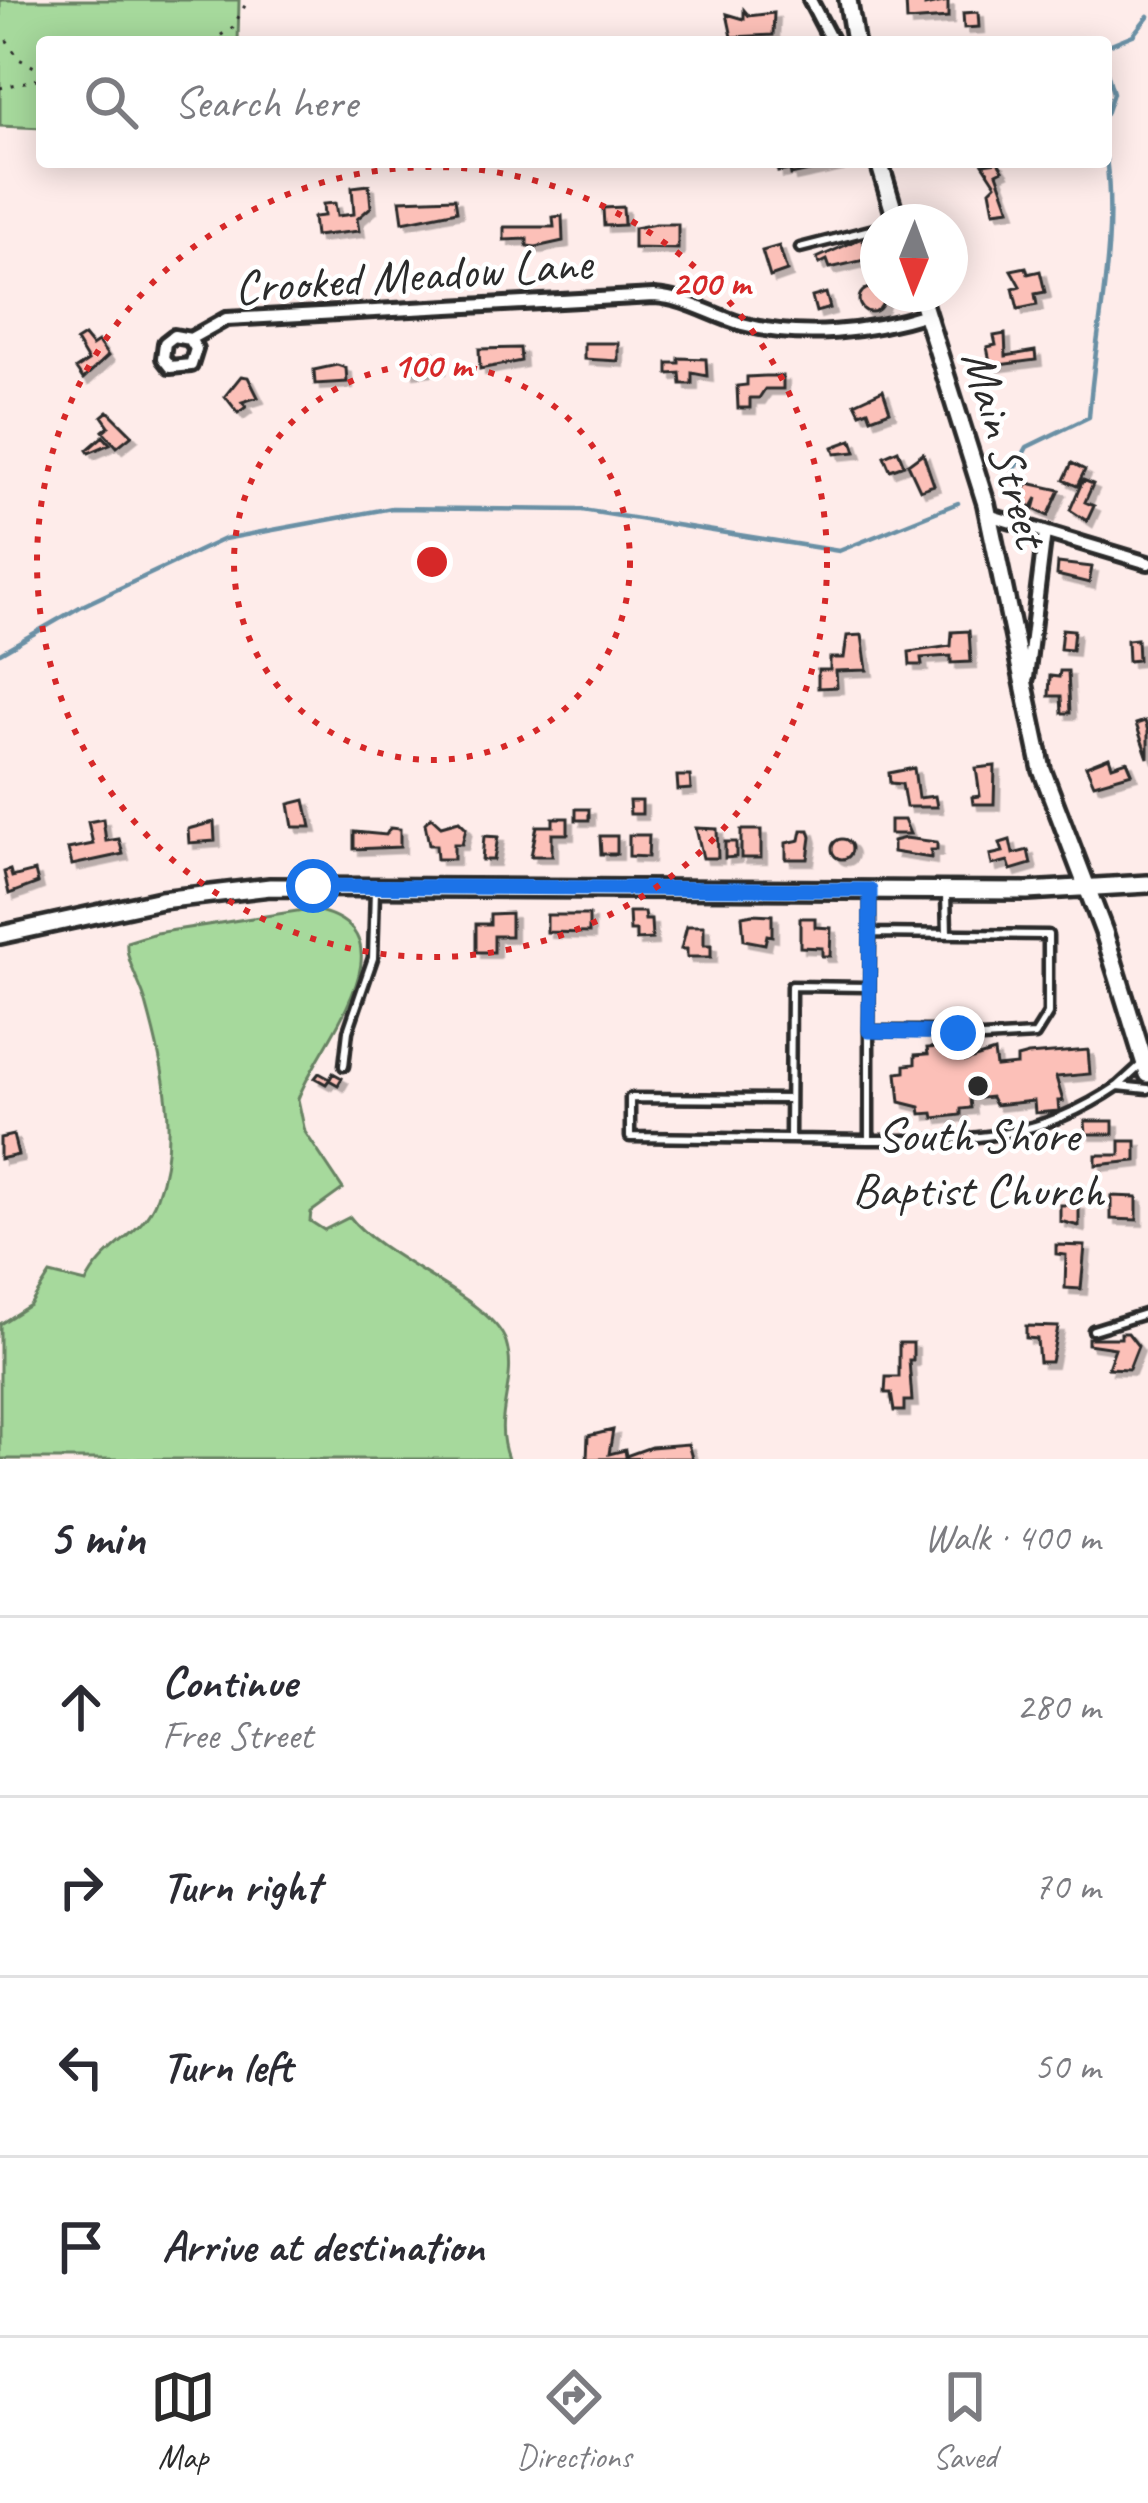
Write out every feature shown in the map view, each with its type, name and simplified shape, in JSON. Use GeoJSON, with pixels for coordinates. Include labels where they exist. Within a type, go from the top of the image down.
{"type":"FeatureCollection","features":[{"type":"Feature","properties":{"kind":"street"},"geometry":{"type":"LineString","coordinates":[[810,0],[829,36]]}},
{"type":"Feature","properties":{"kind":"street"},"geometry":{"type":"LineString","coordinates":[[848,0],[854,36]]}},
{"type":"Feature","properties":{"kind":"street"},"geometry":{"type":"LineString","coordinates":[[881,168],[892,204]]}},
{"type":"Feature","properties":{"kind":"street","name":"Crooked Meadow Lane"},"geometry":{"type":"LineString","coordinates":[[190,339],[226,319],[654,296],[691,303],[747,325],[784,330],[866,330],[927,314]]}},
{"type":"Feature","properties":{"kind":"street","name":"Main Street"},"geometry":{"type":"LineString","coordinates":[[927,314],[988,515],[1042,770],[1147,1066]]}},
{"type":"Feature","properties":{"kind":"street"},"geometry":{"type":"LineString","coordinates":[[988,515],[1148,563]]}},
{"type":"Feature","properties":{"kind":"street","name":"Main Street"},"geometry":{"type":"LineString","coordinates":[[1024,694],[1045,532]]}},
{"type":"Feature","properties":{"kind":"street","name":"Main Street"},"geometry":{"type":"LineString","coordinates":[[1012,624],[1031,617],[1035,609]]}},
{"type":"Feature","properties":{"kind":"street"},"geometry":{"type":"LineString","coordinates":[[0,935],[194,895],[375,886],[1087,891],[1148,884]]}},
{"type":"Feature","properties":{"kind":"lane"},"geometry":{"type":"LineString","coordinates":[[800,248],[860,233]]}},
{"type":"Feature","properties":{"kind":"lane"},"geometry":{"type":"LineString","coordinates":[[344,1066],[348,1031],[373,958],[375,886]]}},
{"type":"Feature","properties":{"kind":"lane"},"geometry":{"type":"LineString","coordinates":[[869,1140],[870,890]]}},
{"type":"Feature","properties":{"kind":"lane"},"geometry":{"type":"LineString","coordinates":[[946,890],[946,934]]}},
{"type":"Feature","properties":{"kind":"lane"},"geometry":{"type":"LineString","coordinates":[[869,1031],[1008,1038],[1041,1029],[1048,1014],[1048,935],[870,933]]}},
{"type":"Feature","properties":{"kind":"lane"},"geometry":{"type":"LineString","coordinates":[[790,1139],[791,986],[869,987]]}},
{"type":"Feature","properties":{"kind":"lane"},"geometry":{"type":"LineString","coordinates":[[790,1099],[630,1098],[630,1137],[970,1140],[1054,1123],[1147,1066]]}},
{"type":"Feature","properties":{"kind":"lane"},"geometry":{"type":"LineString","coordinates":[[1118,1086],[1148,1089]]}},
{"type":"Feature","properties":{"kind":"lane"},"geometry":{"type":"LineString","coordinates":[[1093,1330],[1148,1312]]}},
{"type":"Feature","properties":{"kind":"path"},"geometry":{"type":"LineString","coordinates":[[220,36],[233,27],[248,0]]}},
{"type":"Feature","properties":{"kind":"path"},"geometry":{"type":"LineString","coordinates":[[0,30],[20,58],[36,70]]}},
{"type":"Feature","properties":{"kind":"path"},"geometry":{"type":"LineString","coordinates":[[0,88],[36,76]]}},
{"type":"Feature","properties":{"kind":"green space"},"geometry":{"type":"Polygon","coordinates":[[[0,0],[239,0],[238,36],[36,36],[36,128],[0,126],[0,0]]]}},
{"type":"Feature","properties":{"kind":"green space"},"geometry":{"type":"Polygon","coordinates":[[[310,909],[343,921],[358,940],[361,964],[354,992],[298,1099],[305,1132],[343,1189],[311,1212],[310,1221],[324,1230],[350,1217],[385,1248],[459,1295],[497,1326],[509,1357],[502,1428],[508,1459],[0,1459],[0,1324],[30,1305],[50,1274],[86,1283],[151,1210],[164,1173],[168,1124],[163,1075],[127,942],[156,933],[310,909]]]}},
{"type":"Feature","properties":{"kind":"building"},"geometry":{"type":"Polygon","coordinates":[[[906,0],[925,0],[925,6],[948,1],[948,18],[907,21],[906,0]]]}},
{"type":"Feature","properties":{"kind":"building"},"geometry":{"type":"Polygon","coordinates":[[[744,10],[749,16],[774,13],[773,35],[732,36],[727,14],[744,19],[744,10]]]}},
{"type":"Feature","properties":{"kind":"building"},"geometry":{"type":"Polygon","coordinates":[[[978,12],[979,27],[964,28],[963,13],[978,12]]]}},
{"type":"Feature","properties":{"kind":"building"},"geometry":{"type":"Polygon","coordinates":[[[778,168],[824,168],[791,175],[790,170],[778,172],[778,168]]]}},
{"type":"Feature","properties":{"kind":"building"},"geometry":{"type":"Polygon","coordinates":[[[986,168],[1003,170],[997,173],[1010,209],[994,211],[990,190],[996,184],[986,168]]]}},
{"type":"Feature","properties":{"kind":"building"},"geometry":{"type":"Polygon","coordinates":[[[369,185],[371,207],[357,219],[359,231],[315,236],[313,217],[324,216],[323,204],[335,203],[337,216],[354,214],[352,187],[369,185]]]}},
{"type":"Feature","properties":{"kind":"building"},"geometry":{"type":"Polygon","coordinates":[[[455,198],[457,211],[403,222],[400,200],[455,198]]]}},
{"type":"Feature","properties":{"kind":"building"},"geometry":{"type":"Polygon","coordinates":[[[623,207],[624,225],[604,226],[603,208],[623,207]]]}},
{"type":"Feature","properties":{"kind":"building"},"geometry":{"type":"Polygon","coordinates":[[[562,216],[563,241],[536,247],[527,246],[527,239],[504,240],[504,227],[554,227],[553,217],[562,216]]]}},
{"type":"Feature","properties":{"kind":"building"},"geometry":{"type":"Polygon","coordinates":[[[678,224],[678,249],[634,248],[634,228],[678,224]]]}},
{"type":"Feature","properties":{"kind":"building"},"geometry":{"type":"Polygon","coordinates":[[[860,239],[860,261],[830,268],[827,260],[819,264],[817,258],[860,239]]]}},
{"type":"Feature","properties":{"kind":"building"},"geometry":{"type":"Polygon","coordinates":[[[779,246],[787,271],[770,277],[762,251],[779,246]]]}},
{"type":"Feature","properties":{"kind":"building"},"geometry":{"type":"Polygon","coordinates":[[[1026,267],[1028,274],[1040,271],[1045,292],[1035,294],[1037,305],[1018,309],[1013,288],[1020,286],[1011,270],[1026,267]]]}},
{"type":"Feature","properties":{"kind":"building"},"geometry":{"type":"Polygon","coordinates":[[[826,293],[830,308],[816,312],[812,297],[826,293]]]}},
{"type":"Feature","properties":{"kind":"building"},"geometry":{"type":"Polygon","coordinates":[[[1005,334],[1006,356],[1035,351],[1036,360],[991,366],[987,347],[996,345],[994,336],[1005,334]]]}},
{"type":"Feature","properties":{"kind":"building"},"geometry":{"type":"Polygon","coordinates":[[[84,336],[92,346],[98,342],[108,356],[83,379],[76,369],[88,361],[76,341],[84,336]]]}},
{"type":"Feature","properties":{"kind":"building"},"geometry":{"type":"Polygon","coordinates":[[[584,343],[618,343],[618,361],[584,359],[584,343]]]}},
{"type":"Feature","properties":{"kind":"building"},"geometry":{"type":"Polygon","coordinates":[[[520,348],[521,361],[480,369],[479,349],[520,348]]]}},
{"type":"Feature","properties":{"kind":"building"},"geometry":{"type":"Polygon","coordinates":[[[434,352],[440,368],[409,371],[408,358],[434,352]]]}},
{"type":"Feature","properties":{"kind":"building"},"geometry":{"type":"Polygon","coordinates":[[[679,358],[706,359],[707,376],[692,373],[692,384],[681,384],[680,373],[668,374],[668,363],[679,363],[679,358]]]}},
{"type":"Feature","properties":{"kind":"building"},"geometry":{"type":"Polygon","coordinates":[[[346,368],[347,382],[315,384],[314,370],[346,368]]]}},
{"type":"Feature","properties":{"kind":"building"},"geometry":{"type":"Polygon","coordinates":[[[241,376],[248,377],[258,397],[242,402],[246,407],[238,413],[225,396],[241,376]]]}},
{"type":"Feature","properties":{"kind":"building"},"geometry":{"type":"Polygon","coordinates":[[[783,376],[783,389],[765,389],[759,398],[750,398],[750,408],[738,408],[737,386],[747,385],[747,377],[783,376]]]}},
{"type":"Feature","properties":{"kind":"building"},"geometry":{"type":"Polygon","coordinates":[[[883,390],[890,411],[871,418],[868,410],[860,413],[855,403],[883,390]]]}},
{"type":"Feature","properties":{"kind":"building"},"geometry":{"type":"Polygon","coordinates":[[[108,411],[132,435],[117,447],[103,431],[109,426],[102,416],[108,411]]]}},
{"type":"Feature","properties":{"kind":"building"},"geometry":{"type":"Polygon","coordinates":[[[103,436],[110,444],[89,453],[87,450],[103,436]]]}},
{"type":"Feature","properties":{"kind":"building"},"geometry":{"type":"Polygon","coordinates":[[[852,440],[856,452],[835,454],[833,447],[852,440]]]}},
{"type":"Feature","properties":{"kind":"building"},"geometry":{"type":"Polygon","coordinates":[[[898,450],[904,465],[890,470],[884,456],[898,450]]]}},
{"type":"Feature","properties":{"kind":"building"},"geometry":{"type":"Polygon","coordinates":[[[923,453],[934,485],[920,490],[908,464],[923,453]]]}},
{"type":"Feature","properties":{"kind":"building"},"geometry":{"type":"Polygon","coordinates":[[[1072,463],[1085,470],[1077,486],[1064,480],[1072,463]]]}},
{"type":"Feature","properties":{"kind":"building"},"geometry":{"type":"Polygon","coordinates":[[[1083,480],[1093,484],[1085,502],[1094,506],[1087,521],[1070,510],[1083,480]]]}},
{"type":"Feature","properties":{"kind":"building"},"geometry":{"type":"Polygon","coordinates":[[[1028,483],[1060,490],[1048,516],[1034,509],[1037,498],[1032,507],[1019,500],[1028,483]]]}},
{"type":"Feature","properties":{"kind":"building"},"geometry":{"type":"Polygon","coordinates":[[[1058,563],[1092,567],[1089,583],[1057,575],[1058,563]]]}},
{"type":"Feature","properties":{"kind":"building"},"geometry":{"type":"Polygon","coordinates":[[[1062,629],[1074,630],[1072,650],[1060,649],[1062,629]]]}},
{"type":"Feature","properties":{"kind":"building"},"geometry":{"type":"Polygon","coordinates":[[[969,631],[971,662],[951,663],[951,656],[921,658],[922,665],[910,665],[909,652],[951,646],[952,632],[969,631]]]}},
{"type":"Feature","properties":{"kind":"building"},"geometry":{"type":"Polygon","coordinates":[[[862,635],[867,670],[836,671],[837,687],[818,688],[818,670],[830,670],[830,658],[844,658],[847,636],[862,635]]]}},
{"type":"Feature","properties":{"kind":"building"},"geometry":{"type":"Polygon","coordinates":[[[1137,639],[1138,660],[1128,661],[1127,640],[1137,639]]]}},
{"type":"Feature","properties":{"kind":"building"},"geometry":{"type":"Polygon","coordinates":[[[1060,671],[1068,671],[1070,713],[1062,713],[1061,696],[1049,696],[1050,676],[1059,677],[1060,671]]]}},
{"type":"Feature","properties":{"kind":"building"},"geometry":{"type":"Polygon","coordinates":[[[1145,721],[1148,731],[1148,758],[1136,724],[1145,721]]]}},
{"type":"Feature","properties":{"kind":"building"},"geometry":{"type":"Polygon","coordinates":[[[1109,757],[1112,766],[1127,761],[1132,773],[1094,784],[1086,766],[1109,757]]]}},
{"type":"Feature","properties":{"kind":"building"},"geometry":{"type":"Polygon","coordinates":[[[995,766],[994,804],[973,804],[972,797],[980,796],[976,768],[995,766]]]}},
{"type":"Feature","properties":{"kind":"building"},"geometry":{"type":"Polygon","coordinates":[[[914,768],[918,798],[935,796],[937,807],[906,807],[902,784],[890,783],[889,773],[914,768]]]}},
{"type":"Feature","properties":{"kind":"building"},"geometry":{"type":"Polygon","coordinates":[[[677,776],[690,776],[691,789],[678,790],[677,776]]]}},
{"type":"Feature","properties":{"kind":"building"},"geometry":{"type":"Polygon","coordinates":[[[305,800],[311,827],[293,827],[289,804],[305,800]]]}},
{"type":"Feature","properties":{"kind":"building"},"geometry":{"type":"Polygon","coordinates":[[[629,801],[642,801],[642,814],[630,814],[629,801]]]}},
{"type":"Feature","properties":{"kind":"building"},"geometry":{"type":"Polygon","coordinates":[[[576,809],[589,809],[589,820],[576,820],[576,809]]]}},
{"type":"Feature","properties":{"kind":"building"},"geometry":{"type":"Polygon","coordinates":[[[431,817],[441,826],[459,821],[466,828],[462,844],[454,844],[454,859],[437,859],[436,845],[429,845],[425,823],[431,817]]]}},
{"type":"Feature","properties":{"kind":"building"},"geometry":{"type":"Polygon","coordinates":[[[553,818],[568,818],[568,834],[552,834],[552,856],[531,856],[537,826],[553,826],[553,818]]]}},
{"type":"Feature","properties":{"kind":"building"},"geometry":{"type":"Polygon","coordinates":[[[103,819],[106,841],[119,839],[123,854],[72,865],[68,849],[93,844],[88,822],[103,819]]]}},
{"type":"Feature","properties":{"kind":"building"},"geometry":{"type":"Polygon","coordinates":[[[890,820],[904,820],[910,834],[890,834],[890,820]]]}},
{"type":"Feature","properties":{"kind":"building"},"geometry":{"type":"Polygon","coordinates":[[[214,822],[215,841],[189,843],[188,829],[214,822]]]}},
{"type":"Feature","properties":{"kind":"building"},"geometry":{"type":"Polygon","coordinates":[[[390,828],[400,829],[400,847],[354,849],[354,832],[386,835],[390,828]]]}},
{"type":"Feature","properties":{"kind":"building"},"geometry":{"type":"Polygon","coordinates":[[[696,828],[717,829],[718,858],[703,858],[696,828]]]}},
{"type":"Feature","properties":{"kind":"building"},"geometry":{"type":"Polygon","coordinates":[[[741,830],[761,830],[761,858],[741,858],[741,830]]]}},
{"type":"Feature","properties":{"kind":"building"},"geometry":{"type":"Polygon","coordinates":[[[802,830],[809,830],[811,837],[808,859],[786,859],[786,843],[800,840],[802,830]]]}},
{"type":"Feature","properties":{"kind":"building"},"geometry":{"type":"Polygon","coordinates":[[[629,835],[649,835],[648,857],[629,856],[629,835]]]}},
{"type":"Feature","properties":{"kind":"building"},"geometry":{"type":"Polygon","coordinates":[[[484,836],[498,837],[494,860],[482,860],[484,836]]]}},
{"type":"Feature","properties":{"kind":"building"},"geometry":{"type":"Polygon","coordinates":[[[600,836],[617,836],[617,854],[601,854],[600,836]]]}},
{"type":"Feature","properties":{"kind":"building"},"geometry":{"type":"Polygon","coordinates":[[[842,839],[852,849],[842,859],[832,849],[842,839]]]}},
{"type":"Feature","properties":{"kind":"building"},"geometry":{"type":"Polygon","coordinates":[[[1010,840],[1013,854],[1028,850],[1031,864],[1011,870],[1008,861],[992,865],[990,855],[1003,852],[1000,843],[1010,840]]]}},
{"type":"Feature","properties":{"kind":"building"},"geometry":{"type":"Polygon","coordinates":[[[893,841],[937,842],[937,850],[931,850],[931,858],[893,852],[893,841]]]}},
{"type":"Feature","properties":{"kind":"building"},"geometry":{"type":"Polygon","coordinates":[[[725,842],[736,842],[736,857],[725,858],[725,842]]]}},
{"type":"Feature","properties":{"kind":"building"},"geometry":{"type":"Polygon","coordinates":[[[10,870],[12,877],[35,871],[38,883],[9,894],[4,872],[10,870]]]}},
{"type":"Feature","properties":{"kind":"building"},"geometry":{"type":"Polygon","coordinates":[[[629,912],[644,912],[645,920],[651,920],[652,939],[636,940],[636,931],[630,931],[629,912]]]}},
{"type":"Feature","properties":{"kind":"building"},"geometry":{"type":"Polygon","coordinates":[[[511,913],[511,936],[494,936],[494,952],[476,952],[476,924],[490,924],[490,914],[511,913]]]}},
{"type":"Feature","properties":{"kind":"building"},"geometry":{"type":"Polygon","coordinates":[[[547,915],[589,915],[589,933],[547,932],[547,915]]]}},
{"type":"Feature","properties":{"kind":"building"},"geometry":{"type":"Polygon","coordinates":[[[772,915],[772,936],[767,935],[765,944],[744,940],[742,916],[772,915]]]}},
{"type":"Feature","properties":{"kind":"building"},"geometry":{"type":"Polygon","coordinates":[[[800,918],[815,918],[815,927],[831,928],[830,956],[822,956],[822,948],[800,947],[800,918]]]}},
{"type":"Feature","properties":{"kind":"building"},"geometry":{"type":"Polygon","coordinates":[[[687,926],[704,926],[704,945],[711,945],[711,957],[687,957],[687,949],[681,949],[687,926]]]}},
{"type":"Feature","properties":{"kind":"building","name":"South Shore Baptist Church"},"geometry":{"type":"Polygon","coordinates":[[[952,1046],[952,1052],[966,1051],[966,1061],[994,1052],[996,1067],[1017,1065],[1017,1058],[1028,1055],[1088,1050],[1090,1074],[1056,1077],[1063,1101],[1058,1101],[1059,1111],[1035,1113],[1034,1101],[995,1105],[991,1097],[970,1099],[971,1108],[961,1109],[961,1115],[934,1118],[933,1113],[921,1114],[920,1107],[900,1102],[897,1073],[915,1064],[915,1055],[928,1054],[927,1048],[952,1046]]]}},
{"type":"Feature","properties":{"kind":"building"},"geometry":{"type":"Polygon","coordinates":[[[319,1073],[342,1078],[338,1085],[329,1080],[326,1084],[315,1078],[319,1073]]]}},
{"type":"Feature","properties":{"kind":"building"},"geometry":{"type":"Polygon","coordinates":[[[1085,1121],[1113,1121],[1113,1134],[1086,1134],[1085,1121]]]}},
{"type":"Feature","properties":{"kind":"building"},"geometry":{"type":"Polygon","coordinates":[[[13,1135],[18,1155],[0,1159],[0,1138],[13,1135]]]}},
{"type":"Feature","properties":{"kind":"building"},"geometry":{"type":"Polygon","coordinates":[[[1120,1141],[1136,1141],[1136,1161],[1096,1165],[1096,1155],[1120,1155],[1120,1141]]]}},
{"type":"Feature","properties":{"kind":"building"},"geometry":{"type":"Polygon","coordinates":[[[1111,1196],[1137,1197],[1137,1220],[1111,1219],[1111,1196]]]}},
{"type":"Feature","properties":{"kind":"building"},"geometry":{"type":"Polygon","coordinates":[[[1060,1205],[1079,1205],[1079,1226],[1060,1221],[1060,1205]]]}},
{"type":"Feature","properties":{"kind":"building"},"geometry":{"type":"Polygon","coordinates":[[[1056,1245],[1085,1246],[1081,1289],[1065,1288],[1066,1255],[1056,1254],[1056,1245]]]}},
{"type":"Feature","properties":{"kind":"building"},"geometry":{"type":"Polygon","coordinates":[[[1026,1326],[1058,1327],[1051,1362],[1039,1362],[1037,1339],[1026,1338],[1026,1326]]]}},
{"type":"Feature","properties":{"kind":"building"},"geometry":{"type":"Polygon","coordinates":[[[1121,1333],[1128,1333],[1138,1346],[1129,1369],[1108,1368],[1115,1348],[1088,1344],[1088,1338],[1121,1338],[1121,1333]]]}},
{"type":"Feature","properties":{"kind":"building"},"geometry":{"type":"Polygon","coordinates":[[[899,1343],[913,1343],[913,1360],[909,1360],[912,1401],[904,1401],[904,1411],[894,1411],[891,1393],[885,1393],[886,1377],[899,1377],[899,1343]]]}},
{"type":"Feature","properties":{"kind":"building"},"geometry":{"type":"Polygon","coordinates":[[[613,1430],[609,1454],[625,1450],[626,1456],[651,1447],[688,1444],[692,1458],[587,1459],[588,1436],[613,1430]]]}},
{"type":"Feature","properties":{"kind":"waterway"},"geometry":{"type":"LineString","coordinates":[[1112,44],[1133,35],[1148,16]]}},
{"type":"Feature","properties":{"kind":"waterway"},"geometry":{"type":"LineString","coordinates":[[1112,90],[1112,96]]}},
{"type":"Feature","properties":{"kind":"waterway"},"geometry":{"type":"LineString","coordinates":[[1006,486],[1027,447],[1089,417],[1107,256],[1107,168]]}},
{"type":"Feature","properties":{"kind":"waterway"},"geometry":{"type":"LineString","coordinates":[[0,653],[80,607],[224,539],[392,508],[582,510],[839,551],[958,503]]}},
{"type":"Feature","properties":{"kind":"place","name":"South Shore Baptist Church"},"geometry":{"type":"Point","coordinates":[978,1086]}},
{"type":"Feature","properties":{"kind":"route"},"geometry":{"type":"LineString","coordinates":[[313,886],[870,890],[869,1031],[958,1033]]}}]}
